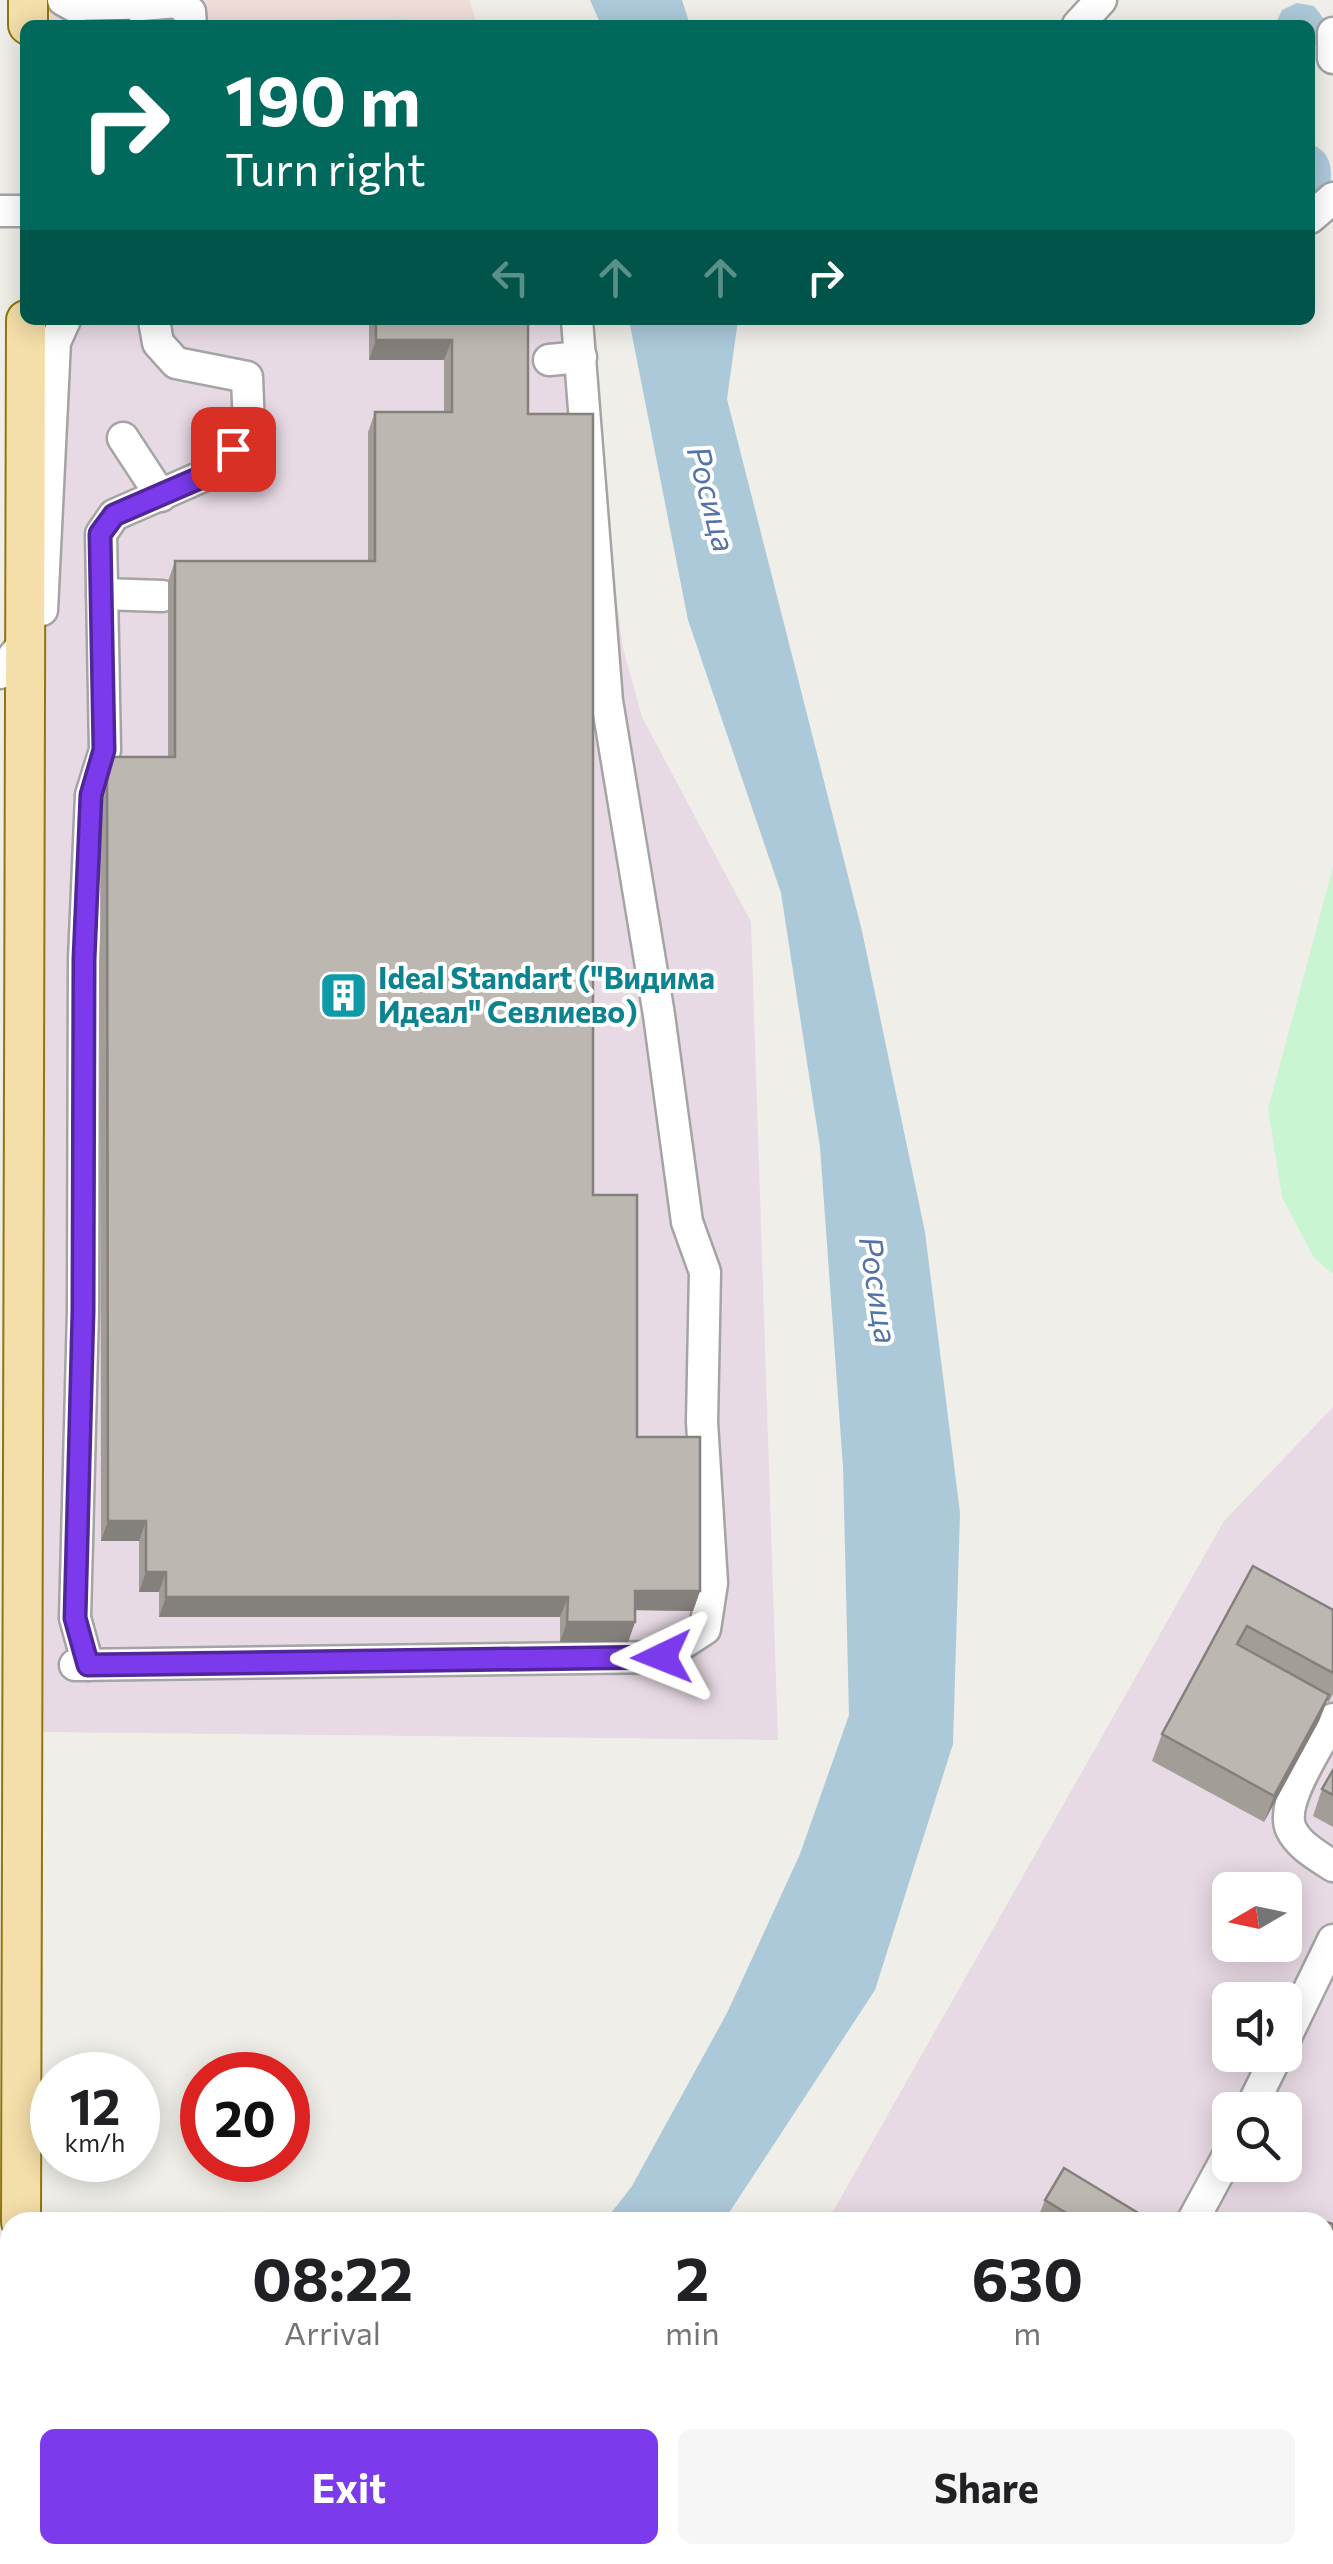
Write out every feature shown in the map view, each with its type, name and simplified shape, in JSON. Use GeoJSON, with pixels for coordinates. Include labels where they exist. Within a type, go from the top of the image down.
{"type":"FeatureCollection","features":[{"type":"Feature","properties":{"kind":"main road"},"geometry":{"type":"LineString","coordinates":[[21,2212],[12,1746],[13,709],[25,642],[26,325]]}},
{"type":"Feature","properties":{"kind":"street"},"geometry":{"type":"LineString","coordinates":[[1083,20],[1102,0]]}},
{"type":"Feature","properties":{"kind":"street"},"geometry":{"type":"LineString","coordinates":[[65,9],[138,15],[177,2],[190,12],[191,20]]}},
{"type":"Feature","properties":{"kind":"street"},"geometry":{"type":"LineString","coordinates":[[1333,33],[1333,58]]}},
{"type":"Feature","properties":{"kind":"street"},"geometry":{"type":"LineString","coordinates":[[13,709],[39,692],[55,342],[62,325]]}},
{"type":"Feature","properties":{"kind":"street"},"geometry":{"type":"LineString","coordinates":[[155,325],[158,343],[176,363],[247,377],[248,428],[218,470],[114,515],[100,534],[104,750],[91,795],[84,959],[83,1311],[75,1618],[81,1665],[662,1657],[705,1629],[712,1582],[702,1422],[704,1272],[688,1222],[659,1015],[607,700],[578,325]]}},
{"type":"Feature","properties":{"kind":"street"},"geometry":{"type":"LineString","coordinates":[[549,360],[581,358]]}},
{"type":"Feature","properties":{"kind":"street"},"geometry":{"type":"LineString","coordinates":[[123,438],[161,496]]}},
{"type":"Feature","properties":{"kind":"street"},"geometry":{"type":"LineString","coordinates":[[102,594],[162,596]]}},
{"type":"Feature","properties":{"kind":"street"},"geometry":{"type":"LineString","coordinates":[[0,673],[25,642]]}},
{"type":"Feature","properties":{"kind":"street"},"geometry":{"type":"LineString","coordinates":[[1333,1719],[1290,1802],[1290,1827],[1304,1846],[1333,1866]]}},
{"type":"Feature","properties":{"kind":"street"},"geometry":{"type":"LineString","coordinates":[[1302,2004],[1333,1940]]}},
{"type":"Feature","properties":{"kind":"street"},"geometry":{"type":"LineString","coordinates":[[1197,2212],[1214,2182]]}},
{"type":"Feature","properties":{"kind":"shaded area"},"geometry":{"type":"Polygon","coordinates":[[[46,0],[469,0],[476,20],[46,20],[46,0]]]}},
{"type":"Feature","properties":{"kind":"shaded area"},"geometry":{"type":"Polygon","coordinates":[[[402,16],[408,20],[307,20],[402,16]]]}},
{"type":"Feature","properties":{"kind":"shaded area"},"geometry":{"type":"Polygon","coordinates":[[[42,325],[581,325],[623,648],[642,717],[751,922],[778,1740],[43,1732],[42,325]]]}},
{"type":"Feature","properties":{"kind":"shaded area"},"geometry":{"type":"Polygon","coordinates":[[[1333,1407],[1333,2212],[833,2212],[1224,1521],[1333,1407]]]}},
{"type":"Feature","properties":{"kind":"green space"},"geometry":{"type":"Polygon","coordinates":[[[1333,867],[1333,1274],[1314,1258],[1282,1197],[1268,1109],[1333,867]]]}},
{"type":"Feature","properties":{"kind":"water"},"geometry":{"type":"Polygon","coordinates":[[[590,0],[682,0],[688,20],[599,20],[590,0]]]}},
{"type":"Feature","properties":{"kind":"water"},"geometry":{"type":"Polygon","coordinates":[[[1297,3],[1314,6],[1324,19],[1321,41],[1315,46],[1315,20],[1277,20],[1282,10],[1297,3]]]}},
{"type":"Feature","properties":{"kind":"water"},"geometry":{"type":"Polygon","coordinates":[[[1315,146],[1328,160],[1330,185],[1315,195],[1315,146]]]}},
{"type":"Feature","properties":{"kind":"water","name":"Росица"},"geometry":{"type":"Polygon","coordinates":[[[630,325],[737,325],[727,399],[862,931],[925,1232],[960,1513],[953,1744],[875,1990],[730,2212],[612,2212],[632,2186],[727,2013],[800,1854],[849,1715],[843,1467],[820,1147],[781,893],[688,620],[630,325]]]}},
{"type":"Feature","properties":{"kind":"building","name":"Ideal Standart (\"Видима Идеал\" Севлиево)"},"geometry":{"type":"Polygon","coordinates":[[[376,325],[528,325],[528,414],[593,414],[593,1195],[637,1195],[637,1437],[700,1437],[700,1591],[635,1591],[635,1622],[567,1622],[568,1597],[166,1597],[166,1572],[146,1572],[146,1521],[108,1521],[107,757],[175,757],[175,561],[375,561],[375,412],[452,412],[452,340],[376,340],[376,325]]]}},
{"type":"Feature","properties":{"kind":"building"},"geometry":{"type":"Polygon","coordinates":[[[1253,1566],[1333,1610],[1333,1673],[1247,1626],[1237,1644],[1329,1695],[1274,1796],[1162,1734],[1253,1566]]]}},
{"type":"Feature","properties":{"kind":"building"},"geometry":{"type":"Polygon","coordinates":[[[1333,1770],[1333,1795],[1322,1789],[1333,1770]]]}},
{"type":"Feature","properties":{"kind":"building"},"geometry":{"type":"Polygon","coordinates":[[[1064,2168],[1137,2212],[1065,2212],[1045,2200],[1064,2168]]]}},
{"type":"Feature","properties":{"kind":"place","name":"Ideal Standart (\"Видима Идеал\" Севлиево)"},"geometry":{"type":"Point","coordinates":[343,996]}},
{"type":"Feature","properties":{"kind":"route"},"geometry":{"type":"LineString","coordinates":[[233,449],[218,470],[114,515],[100,534],[104,750],[91,795],[84,959],[83,1311],[75,1618],[88,1665],[662,1657]]}}]}
